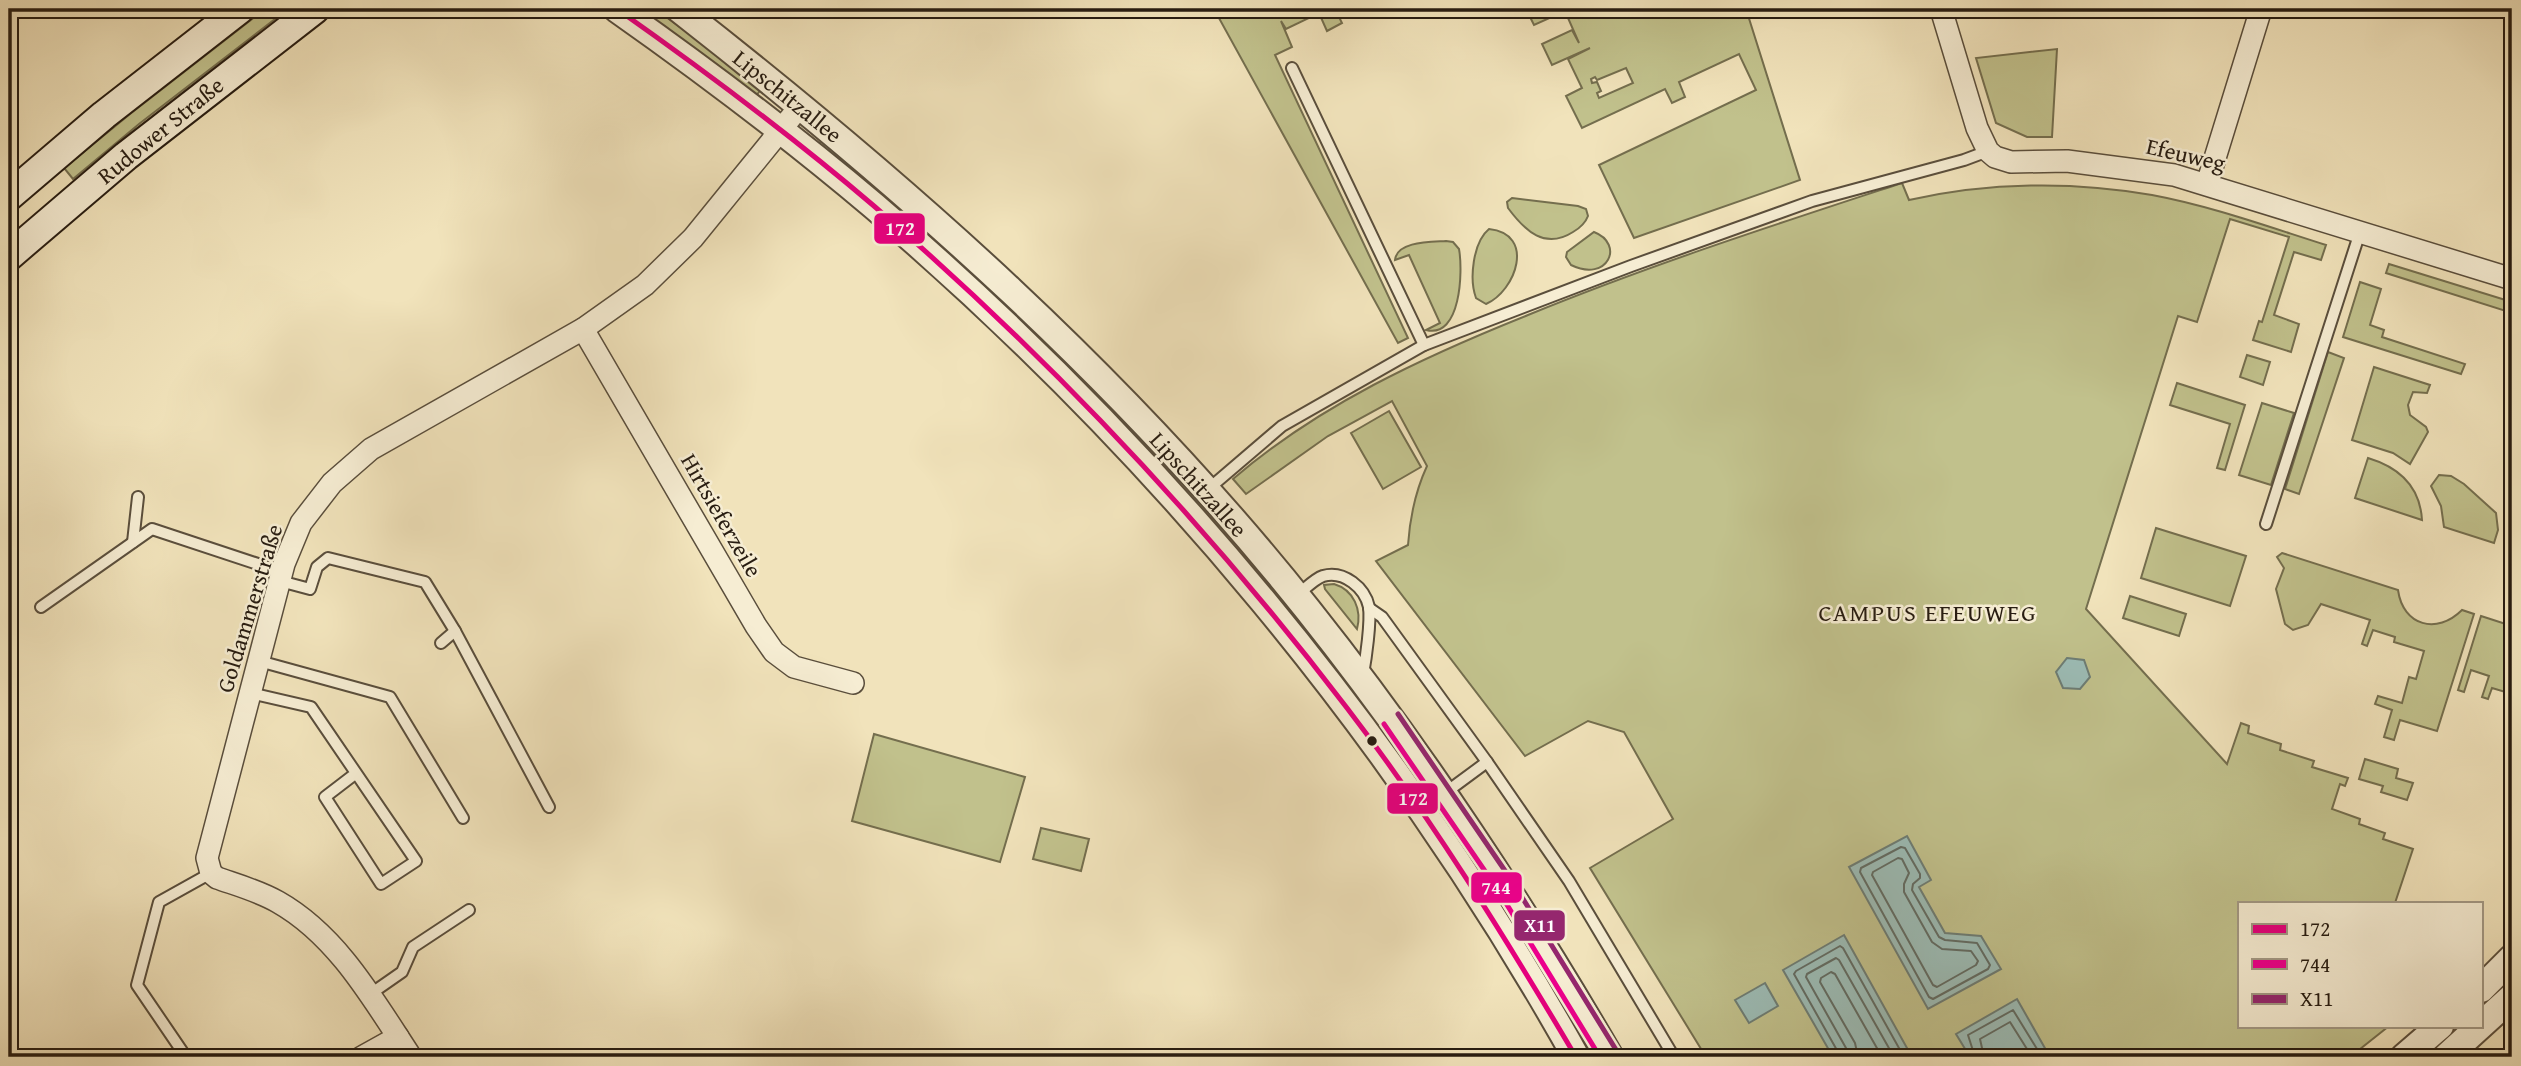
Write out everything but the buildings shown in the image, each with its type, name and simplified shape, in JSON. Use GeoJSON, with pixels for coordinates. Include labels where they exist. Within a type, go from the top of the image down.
{"type":"FeatureCollection","features":[{"type":"Feature","properties":{"kind":"main road","name":"Rudower Straße"},"geometry":{"type":"LineString","coordinates":[[9,196],[104,115],[240,9]]}},
{"type":"Feature","properties":{"kind":"main road","name":"Rudower Straße"},"geometry":{"type":"LineString","coordinates":[[9,256],[153,134],[314,9]]}},
{"type":"Feature","properties":{"kind":"main road"},"geometry":{"type":"LineString","coordinates":[[9,196],[38,230]]}},
{"type":"Feature","properties":{"kind":"street","name":"Lipschitzallee"},"geometry":{"type":"LineString","coordinates":[[617,9],[781,130],[873,205],[997,316],[1080,398],[1185,510],[1274,614],[1411,795],[1504,937],[1576,1057]]}},
{"type":"Feature","properties":{"kind":"street","name":"Lipschitzallee"},"geometry":{"type":"LineString","coordinates":[[679,9],[801,105],[944,228],[1096,373],[1206,491],[1296,596],[1445,793],[1527,918],[1610,1057]]}},
{"type":"Feature","properties":{"kind":"street"},"geometry":{"type":"LineString","coordinates":[[1941,9],[1977,128],[1988,152]]}},
{"type":"Feature","properties":{"kind":"street"},"geometry":{"type":"LineString","coordinates":[[2207,184],[2261,9]]}},
{"type":"Feature","properties":{"kind":"street","name":"Goldammerstraße"},"geometry":{"type":"LineString","coordinates":[[211,873],[207,858],[281,577],[301,523],[332,483],[371,449],[583,328],[645,285],[694,237],[801,105]]}},
{"type":"Feature","properties":{"kind":"street","name":"Efeuweg"},"geometry":{"type":"LineString","coordinates":[[1988,152],[2011,162],[2067,161],[2174,175],[2512,279]]}},
{"type":"Feature","properties":{"kind":"street","name":"Hirtsieferzeile"},"geometry":{"type":"LineString","coordinates":[[583,328],[756,626],[774,652],[794,667],[853,684]]}},
{"type":"Feature","properties":{"kind":"street"},"geometry":{"type":"LineString","coordinates":[[1185,510],[1206,491]]}},
{"type":"Feature","properties":{"kind":"street"},"geometry":{"type":"LineString","coordinates":[[1274,614],[1296,596]]}},
{"type":"Feature","properties":{"kind":"street"},"geometry":{"type":"LineString","coordinates":[[211,873],[217,878],[275,900],[316,930],[350,967],[411,1057]]}},
{"type":"Feature","properties":{"kind":"street"},"geometry":{"type":"LineString","coordinates":[[2482,988],[2512,958]]}},
{"type":"Feature","properties":{"kind":"street"},"geometry":{"type":"LineString","coordinates":[[2482,1024],[2512,997]]}},
{"type":"Feature","properties":{"kind":"street"},"geometry":{"type":"LineString","coordinates":[[2404,1057],[2438,1028]]}},
{"type":"Feature","properties":{"kind":"street"},"geometry":{"type":"LineString","coordinates":[[2446,1057],[2478,1028]]}},
{"type":"Feature","properties":{"kind":"street"},"geometry":{"type":"LineString","coordinates":[[362,1057],[398,1037]]}},
{"type":"Feature","properties":{"kind":"lane"},"geometry":{"type":"LineString","coordinates":[[1292,68],[1424,345]]}},
{"type":"Feature","properties":{"kind":"lane"},"geometry":{"type":"LineString","coordinates":[[1206,491],[1282,426],[1424,345],[1631,265],[1812,201],[1988,152]]}},
{"type":"Feature","properties":{"kind":"lane"},"geometry":{"type":"LineString","coordinates":[[2266,524],[2360,232]]}},
{"type":"Feature","properties":{"kind":"lane"},"geometry":{"type":"LineString","coordinates":[[133,541],[138,497]]}},
{"type":"Feature","properties":{"kind":"lane"},"geometry":{"type":"LineString","coordinates":[[41,607],[152,529],[310,589],[317,566],[328,558],[425,582],[455,631],[549,807]]}},
{"type":"Feature","properties":{"kind":"lane"},"geometry":{"type":"LineString","coordinates":[[1296,596],[1322,576],[1332,575],[1357,585],[1369,608],[1362,680]]}},
{"type":"Feature","properties":{"kind":"lane"},"geometry":{"type":"LineString","coordinates":[[1369,608],[1382,617],[1569,881],[1674,1057]]}},
{"type":"Feature","properties":{"kind":"lane"},"geometry":{"type":"LineString","coordinates":[[441,643],[455,631]]}},
{"type":"Feature","properties":{"kind":"lane"},"geometry":{"type":"LineString","coordinates":[[259,660],[390,697],[463,818]]}},
{"type":"Feature","properties":{"kind":"lane"},"geometry":{"type":"LineString","coordinates":[[250,693],[311,707],[416,861],[381,884],[325,797],[355,774]]}},
{"type":"Feature","properties":{"kind":"lane"},"geometry":{"type":"LineString","coordinates":[[1445,793],[1487,762]]}},
{"type":"Feature","properties":{"kind":"lane"},"geometry":{"type":"LineString","coordinates":[[186,1057],[136,985],[159,902],[211,873]]}},
{"type":"Feature","properties":{"kind":"lane"},"geometry":{"type":"LineString","coordinates":[[369,995],[402,972],[413,947],[469,909]]}},
{"type":"Feature","properties":{"kind":"green space"},"geometry":{"type":"Polygon","coordinates":[[[265,9],[288,9],[139,124],[73,179],[64,168],[265,9]]]}},
{"type":"Feature","properties":{"kind":"green space"},"geometry":{"type":"Polygon","coordinates":[[[635,9],[655,9],[763,87],[755,97],[635,9]]]}},
{"type":"Feature","properties":{"kind":"green space"},"geometry":{"type":"Polygon","coordinates":[[[1214,9],[1275,9],[1279,16],[1276,9],[1335,9],[1342,23],[1327,31],[1319,13],[1286,29],[1281,21],[1292,47],[1275,55],[1408,338],[1398,343],[1214,9]]]}},
{"type":"Feature","properties":{"kind":"green space"},"geometry":{"type":"Polygon","coordinates":[[[1526,9],[1746,9],[1800,180],[1634,238],[1599,165],[1756,90],[1739,54],[1679,82],[1685,97],[1672,103],[1665,89],[1582,128],[1566,96],[1582,88],[1568,59],[1590,48],[1552,65],[1542,44],[1572,30],[1579,43],[1565,11],[1534,25],[1526,9]],[[1626,68],[1597,80],[1595,77],[1591,79],[1592,83],[1597,82],[1601,91],[1597,93],[1599,98],[1633,83],[1626,68]]]}},
{"type":"Feature","properties":{"kind":"green space"},"geometry":{"type":"Polygon","coordinates":[[[2057,49],[2052,137],[2027,137],[1996,123],[1976,58],[2057,49]]]}},
{"type":"Feature","properties":{"kind":"green space"},"geometry":{"type":"Polygon","coordinates":[[[824,138],[942,239],[1166,461],[1159,467],[817,146],[824,138]]]}},
{"type":"Feature","properties":{"kind":"green space"},"geometry":{"type":"Polygon","coordinates":[[[1902,183],[1909,200],[2000,187],[2061,186],[2122,190],[2196,205],[2326,245],[2321,260],[2294,252],[2274,315],[2299,324],[2291,352],[2253,340],[2259,321],[2262,322],[2289,237],[2230,219],[2197,322],[2178,316],[2086,609],[2227,764],[2241,723],[2249,726],[2248,733],[2281,744],[2280,750],[2314,761],[2312,767],[2348,778],[2345,786],[2340,784],[2332,809],[2360,819],[2359,824],[2385,833],[2383,839],[2413,849],[2395,902],[2238,902],[2238,1028],[2386,1028],[2350,1057],[1706,1057],[1590,868],[1673,819],[1624,732],[1588,721],[1525,756],[1376,561],[1408,545],[1414,504],[1427,466],[1392,401],[1328,436],[1246,494],[1233,479],[1301,428],[1373,385],[1411,366],[1528,315],[1714,246],[1902,183]]]}},
{"type":"Feature","properties":{"kind":"green space"},"geometry":{"type":"Polygon","coordinates":[[[1512,198],[1578,206],[1586,209],[1588,216],[1582,226],[1573,232],[1563,237],[1545,238],[1521,224],[1508,208],[1507,202],[1512,198]]]}},
{"type":"Feature","properties":{"kind":"green space"},"geometry":{"type":"Polygon","coordinates":[[[1489,229],[1504,233],[1513,241],[1517,252],[1513,276],[1506,288],[1486,304],[1476,298],[1473,271],[1479,243],[1489,229]]]}},
{"type":"Feature","properties":{"kind":"green space"},"geometry":{"type":"Polygon","coordinates":[[[1594,232],[1609,245],[1608,260],[1595,269],[1571,265],[1566,257],[1567,252],[1594,232]]]}},
{"type":"Feature","properties":{"kind":"green space"},"geometry":{"type":"Polygon","coordinates":[[[1453,242],[1459,249],[1460,287],[1457,301],[1446,324],[1438,330],[1426,330],[1440,323],[1409,255],[1395,260],[1397,254],[1408,246],[1453,242]]]}},
{"type":"Feature","properties":{"kind":"green space"},"geometry":{"type":"Polygon","coordinates":[[[2389,264],[2512,302],[2512,313],[2386,273],[2389,264]]]}},
{"type":"Feature","properties":{"kind":"green space"},"geometry":{"type":"Polygon","coordinates":[[[2360,282],[2381,289],[2370,325],[2384,330],[2382,337],[2465,364],[2461,374],[2343,337],[2360,282]]]}},
{"type":"Feature","properties":{"kind":"green space"},"geometry":{"type":"Polygon","coordinates":[[[2328,352],[2344,358],[2299,494],[2285,489],[2328,352]]]}},
{"type":"Feature","properties":{"kind":"green space"},"geometry":{"type":"Polygon","coordinates":[[[2247,355],[2270,362],[2263,385],[2240,377],[2247,355]]]}},
{"type":"Feature","properties":{"kind":"green space"},"geometry":{"type":"Polygon","coordinates":[[[2374,367],[2430,385],[2427,393],[2413,392],[2408,405],[2410,415],[2426,427],[2428,432],[2410,464],[2393,453],[2352,440],[2374,367]]]}},
{"type":"Feature","properties":{"kind":"green space"},"geometry":{"type":"Polygon","coordinates":[[[2177,383],[2245,405],[2225,470],[2217,468],[2230,424],[2170,405],[2177,383]]]}},
{"type":"Feature","properties":{"kind":"green space"},"geometry":{"type":"Polygon","coordinates":[[[2262,403],[2294,413],[2271,485],[2239,475],[2262,403]]]}},
{"type":"Feature","properties":{"kind":"green space"},"geometry":{"type":"Polygon","coordinates":[[[1389,411],[1421,467],[1383,489],[1351,433],[1389,411]]]}},
{"type":"Feature","properties":{"kind":"green space"},"geometry":{"type":"Polygon","coordinates":[[[2368,458],[2389,467],[2406,480],[2417,497],[2422,520],[2355,498],[2368,458]]]}},
{"type":"Feature","properties":{"kind":"green space"},"geometry":{"type":"Polygon","coordinates":[[[2439,475],[2451,476],[2464,484],[2496,513],[2498,530],[2494,543],[2444,527],[2441,506],[2431,486],[2439,475]]]}},
{"type":"Feature","properties":{"kind":"green space"},"geometry":{"type":"Polygon","coordinates":[[[2156,528],[2246,556],[2230,606],[2141,578],[2156,528]]]}},
{"type":"Feature","properties":{"kind":"green space"},"geometry":{"type":"Polygon","coordinates":[[[2282,553],[2398,590],[2407,612],[2423,623],[2442,622],[2462,610],[2474,614],[2437,731],[2400,720],[2394,740],[2384,737],[2392,710],[2375,704],[2378,696],[2402,703],[2409,677],[2416,679],[2424,651],[2394,642],[2395,637],[2373,630],[2367,646],[2362,644],[2370,620],[2321,604],[2308,625],[2293,630],[2285,624],[2276,589],[2284,568],[2277,557],[2282,553]]]}},
{"type":"Feature","properties":{"kind":"green space"},"geometry":{"type":"Polygon","coordinates":[[[1334,584],[1347,591],[1355,602],[1357,629],[1325,589],[1324,585],[1334,584]]]}},
{"type":"Feature","properties":{"kind":"green space"},"geometry":{"type":"Polygon","coordinates":[[[2130,596],[2186,614],[2179,636],[2123,618],[2130,596]]]}},
{"type":"Feature","properties":{"kind":"green space"},"geometry":{"type":"Polygon","coordinates":[[[1296,615],[1424,780],[1416,785],[1295,623],[1296,615]]]}},
{"type":"Feature","properties":{"kind":"green space"},"geometry":{"type":"Polygon","coordinates":[[[2481,616],[2512,626],[2512,694],[2492,688],[2488,699],[2482,697],[2489,676],[2471,670],[2464,692],[2458,690],[2481,616]]]}},
{"type":"Feature","properties":{"kind":"green space"},"geometry":{"type":"Polygon","coordinates":[[[874,734],[1025,777],[1000,862],[852,821],[874,734]]]}},
{"type":"Feature","properties":{"kind":"green space"},"geometry":{"type":"Polygon","coordinates":[[[2365,759],[2398,769],[2396,778],[2413,783],[2407,800],[2381,792],[2383,786],[2359,779],[2365,759]]]}},
{"type":"Feature","properties":{"kind":"green space"},"geometry":{"type":"Polygon","coordinates":[[[1429,788],[1599,1057],[1587,1057],[1421,793],[1429,788]]]}},
{"type":"Feature","properties":{"kind":"green space"},"geometry":{"type":"Polygon","coordinates":[[[1041,828],[1089,839],[1081,871],[1033,859],[1041,828]]]}},
{"type":"Feature","properties":{"kind":"water"},"geometry":{"type":"Polygon","coordinates":[[[2067,658],[2084,660],[2090,677],[2080,689],[2063,688],[2056,672],[2067,658]]]}},
{"type":"Feature","properties":{"kind":"water"},"geometry":{"type":"Polygon","coordinates":[[[1907,836],[1931,880],[1919,887],[1945,933],[1981,936],[2001,969],[1928,1009],[1849,867],[1907,836]]]}},
{"type":"Feature","properties":{"kind":"water"},"geometry":{"type":"Polygon","coordinates":[[[1844,935],[1912,1057],[1833,1057],[1783,970],[1844,935]]]}},
{"type":"Feature","properties":{"kind":"water"},"geometry":{"type":"Polygon","coordinates":[[[1765,983],[1778,1006],[1749,1023],[1735,1000],[1765,983]]]}},
{"type":"Feature","properties":{"kind":"water"},"geometry":{"type":"Polygon","coordinates":[[[2017,999],[2050,1057],[1970,1057],[1956,1034],[2017,999]]]}},
{"type":"Feature","properties":{"kind":"transit line","name":"172"},"geometry":{"type":"LineString","coordinates":[[617,9],[748,104],[874,206],[1002,322],[1124,445],[1239,574],[1347,708],[1409,792],[1467,879],[1576,1057]]}},
{"type":"Feature","properties":{"kind":"transit line","name":"X11"},"geometry":{"type":"LineString","coordinates":[[1398,714],[1512,881],[1618,1053]]}},
{"type":"Feature","properties":{"kind":"transit line","name":"744"},"geometry":{"type":"LineString","coordinates":[[1384,724],[1498,890],[1600,1057]]}},
{"type":"Feature","properties":{"kind":"district","name":"CAMPUS EFEUWEG"},"geometry":{"type":"Point","coordinates":[1928,612]}}]}
